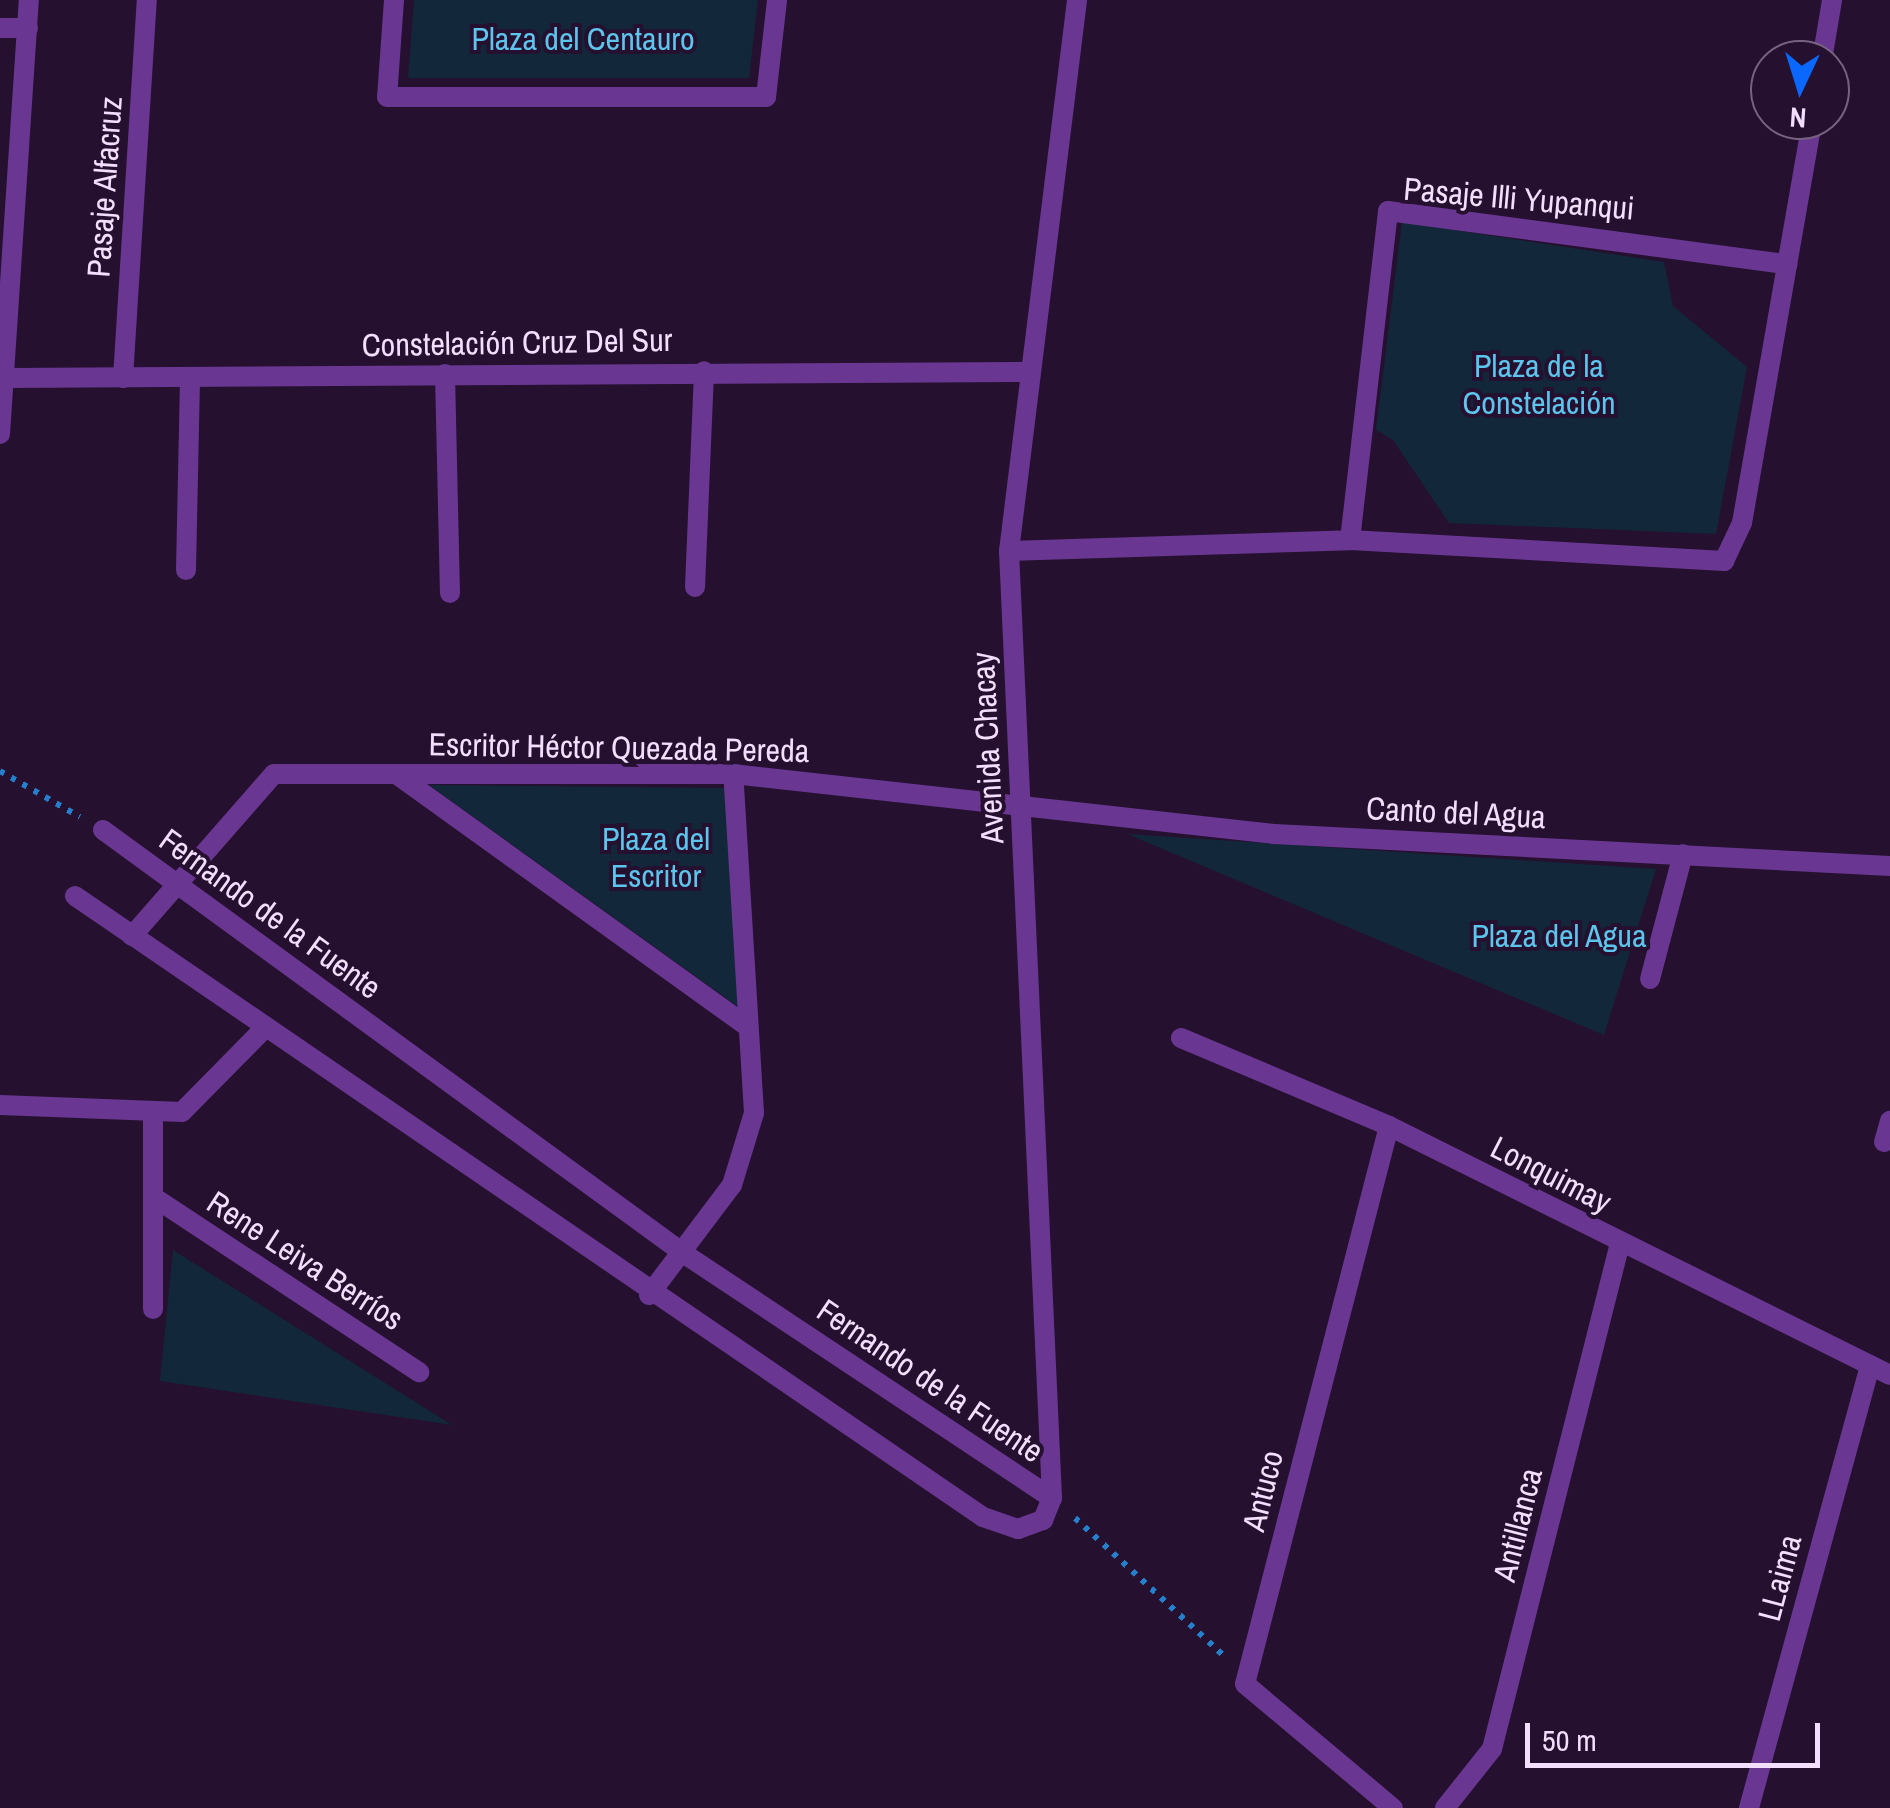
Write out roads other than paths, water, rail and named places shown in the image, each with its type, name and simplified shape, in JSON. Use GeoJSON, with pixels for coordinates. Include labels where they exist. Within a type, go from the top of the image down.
{"type":"FeatureCollection","features":[{"type":"Feature","properties":{"kind":"street"},"geometry":{"type":"LineString","coordinates":[[0,434],[6,378],[9,217],[29,0]]}},
{"type":"Feature","properties":{"kind":"street","name":"Pasaje Alfacruz"},"geometry":{"type":"LineString","coordinates":[[123,378],[147,0]]}},
{"type":"Feature","properties":{"kind":"street"},"geometry":{"type":"LineString","coordinates":[[394,0],[387,96],[766,97],[777,0]]}},
{"type":"Feature","properties":{"kind":"street","name":"Avenida Chacay"},"geometry":{"type":"LineString","coordinates":[[1052,1498],[1009,552],[1028,372],[1077,0]]}},
{"type":"Feature","properties":{"kind":"street"},"geometry":{"type":"LineString","coordinates":[[1825,40],[1832,0]]}},
{"type":"Feature","properties":{"kind":"street"},"geometry":{"type":"LineString","coordinates":[[0,28],[28,28]]}},
{"type":"Feature","properties":{"kind":"street"},"geometry":{"type":"LineString","coordinates":[[1009,552],[1350,540],[1724,561],[1742,523],[1809,140]]}},
{"type":"Feature","properties":{"kind":"street","name":"Pasaje Illi Yupanqui"},"geometry":{"type":"LineString","coordinates":[[1350,540],[1388,211],[1787,264]]}},
{"type":"Feature","properties":{"kind":"street"},"geometry":{"type":"LineString","coordinates":[[695,587],[704,371]]}},
{"type":"Feature","properties":{"kind":"street","name":"Constelación Cruz Del Sur"},"geometry":{"type":"LineString","coordinates":[[6,378],[1028,372]]}},
{"type":"Feature","properties":{"kind":"street"},"geometry":{"type":"LineString","coordinates":[[444,374],[450,593]]}},
{"type":"Feature","properties":{"kind":"street"},"geometry":{"type":"LineString","coordinates":[[186,570],[190,378]]}},
{"type":"Feature","properties":{"kind":"street","name":"Escritor Héctor Quezada Pereda"},"geometry":{"type":"LineString","coordinates":[[132,936],[174,881],[274,774],[733,774],[1020,801]]}},
{"type":"Feature","properties":{"kind":"street","name":"Escritor Héctor Quezada Pereda"},"geometry":{"type":"LineString","coordinates":[[396,774],[748,1027]]}},
{"type":"Feature","properties":{"kind":"street"},"geometry":{"type":"LineString","coordinates":[[649,1295],[683,1253],[746,1158],[748,1027],[733,774]]}},
{"type":"Feature","properties":{"kind":"street","name":"Canto del Agua"},"geometry":{"type":"LineString","coordinates":[[1020,801],[1274,834],[1890,866]]}},
{"type":"Feature","properties":{"kind":"street","name":"Fernando de la Fuente"},"geometry":{"type":"LineString","coordinates":[[75,896],[649,1295],[983,1517],[1018,1529],[1043,1520],[1052,1498],[683,1253],[103,830]]}},
{"type":"Feature","properties":{"kind":"street"},"geometry":{"type":"LineString","coordinates":[[1650,979],[1683,854]]}},
{"type":"Feature","properties":{"kind":"street"},"geometry":{"type":"LineString","coordinates":[[0,1105],[153,1114],[192,1106],[263,1030]]}},
{"type":"Feature","properties":{"kind":"street","name":"Lonquimay"},"geometry":{"type":"LineString","coordinates":[[1181,1038],[1389,1126],[1890,1375]]}},
{"type":"Feature","properties":{"kind":"street","name":"Rene Leiva Berríos"},"geometry":{"type":"LineString","coordinates":[[153,1114],[158,1200],[153,1309]]}},
{"type":"Feature","properties":{"kind":"street"},"geometry":{"type":"LineString","coordinates":[[1884,1142],[1890,1121]]}},
{"type":"Feature","properties":{"kind":"street","name":"Antuco"},"geometry":{"type":"LineString","coordinates":[[1389,1126],[1245,1684],[1393,1808]]}},
{"type":"Feature","properties":{"kind":"street","name":"Rene Leiva Berríos"},"geometry":{"type":"LineString","coordinates":[[158,1200],[419,1372]]}},
{"type":"Feature","properties":{"kind":"street","name":"Antillanca"},"geometry":{"type":"LineString","coordinates":[[1445,1808],[1492,1750],[1620,1243]]}},
{"type":"Feature","properties":{"kind":"street","name":"LLaima"},"geometry":{"type":"LineString","coordinates":[[1749,1808],[1870,1364]]}},
{"type":"Feature","properties":{"kind":"park label","name":"Plaza del Centauro"},"geometry":{"type":"Point","coordinates":[583,39]}},
{"type":"Feature","properties":{"kind":"park label","name":"Plaza de la Constelación"},"geometry":{"type":"Point","coordinates":[1539,386]}},
{"type":"Feature","properties":{"kind":"park label","name":"Plaza del Escritor"},"geometry":{"type":"Point","coordinates":[656,858]}},
{"type":"Feature","properties":{"kind":"park label","name":"Plaza del Agua"},"geometry":{"type":"Point","coordinates":[1559,936]}}]}
